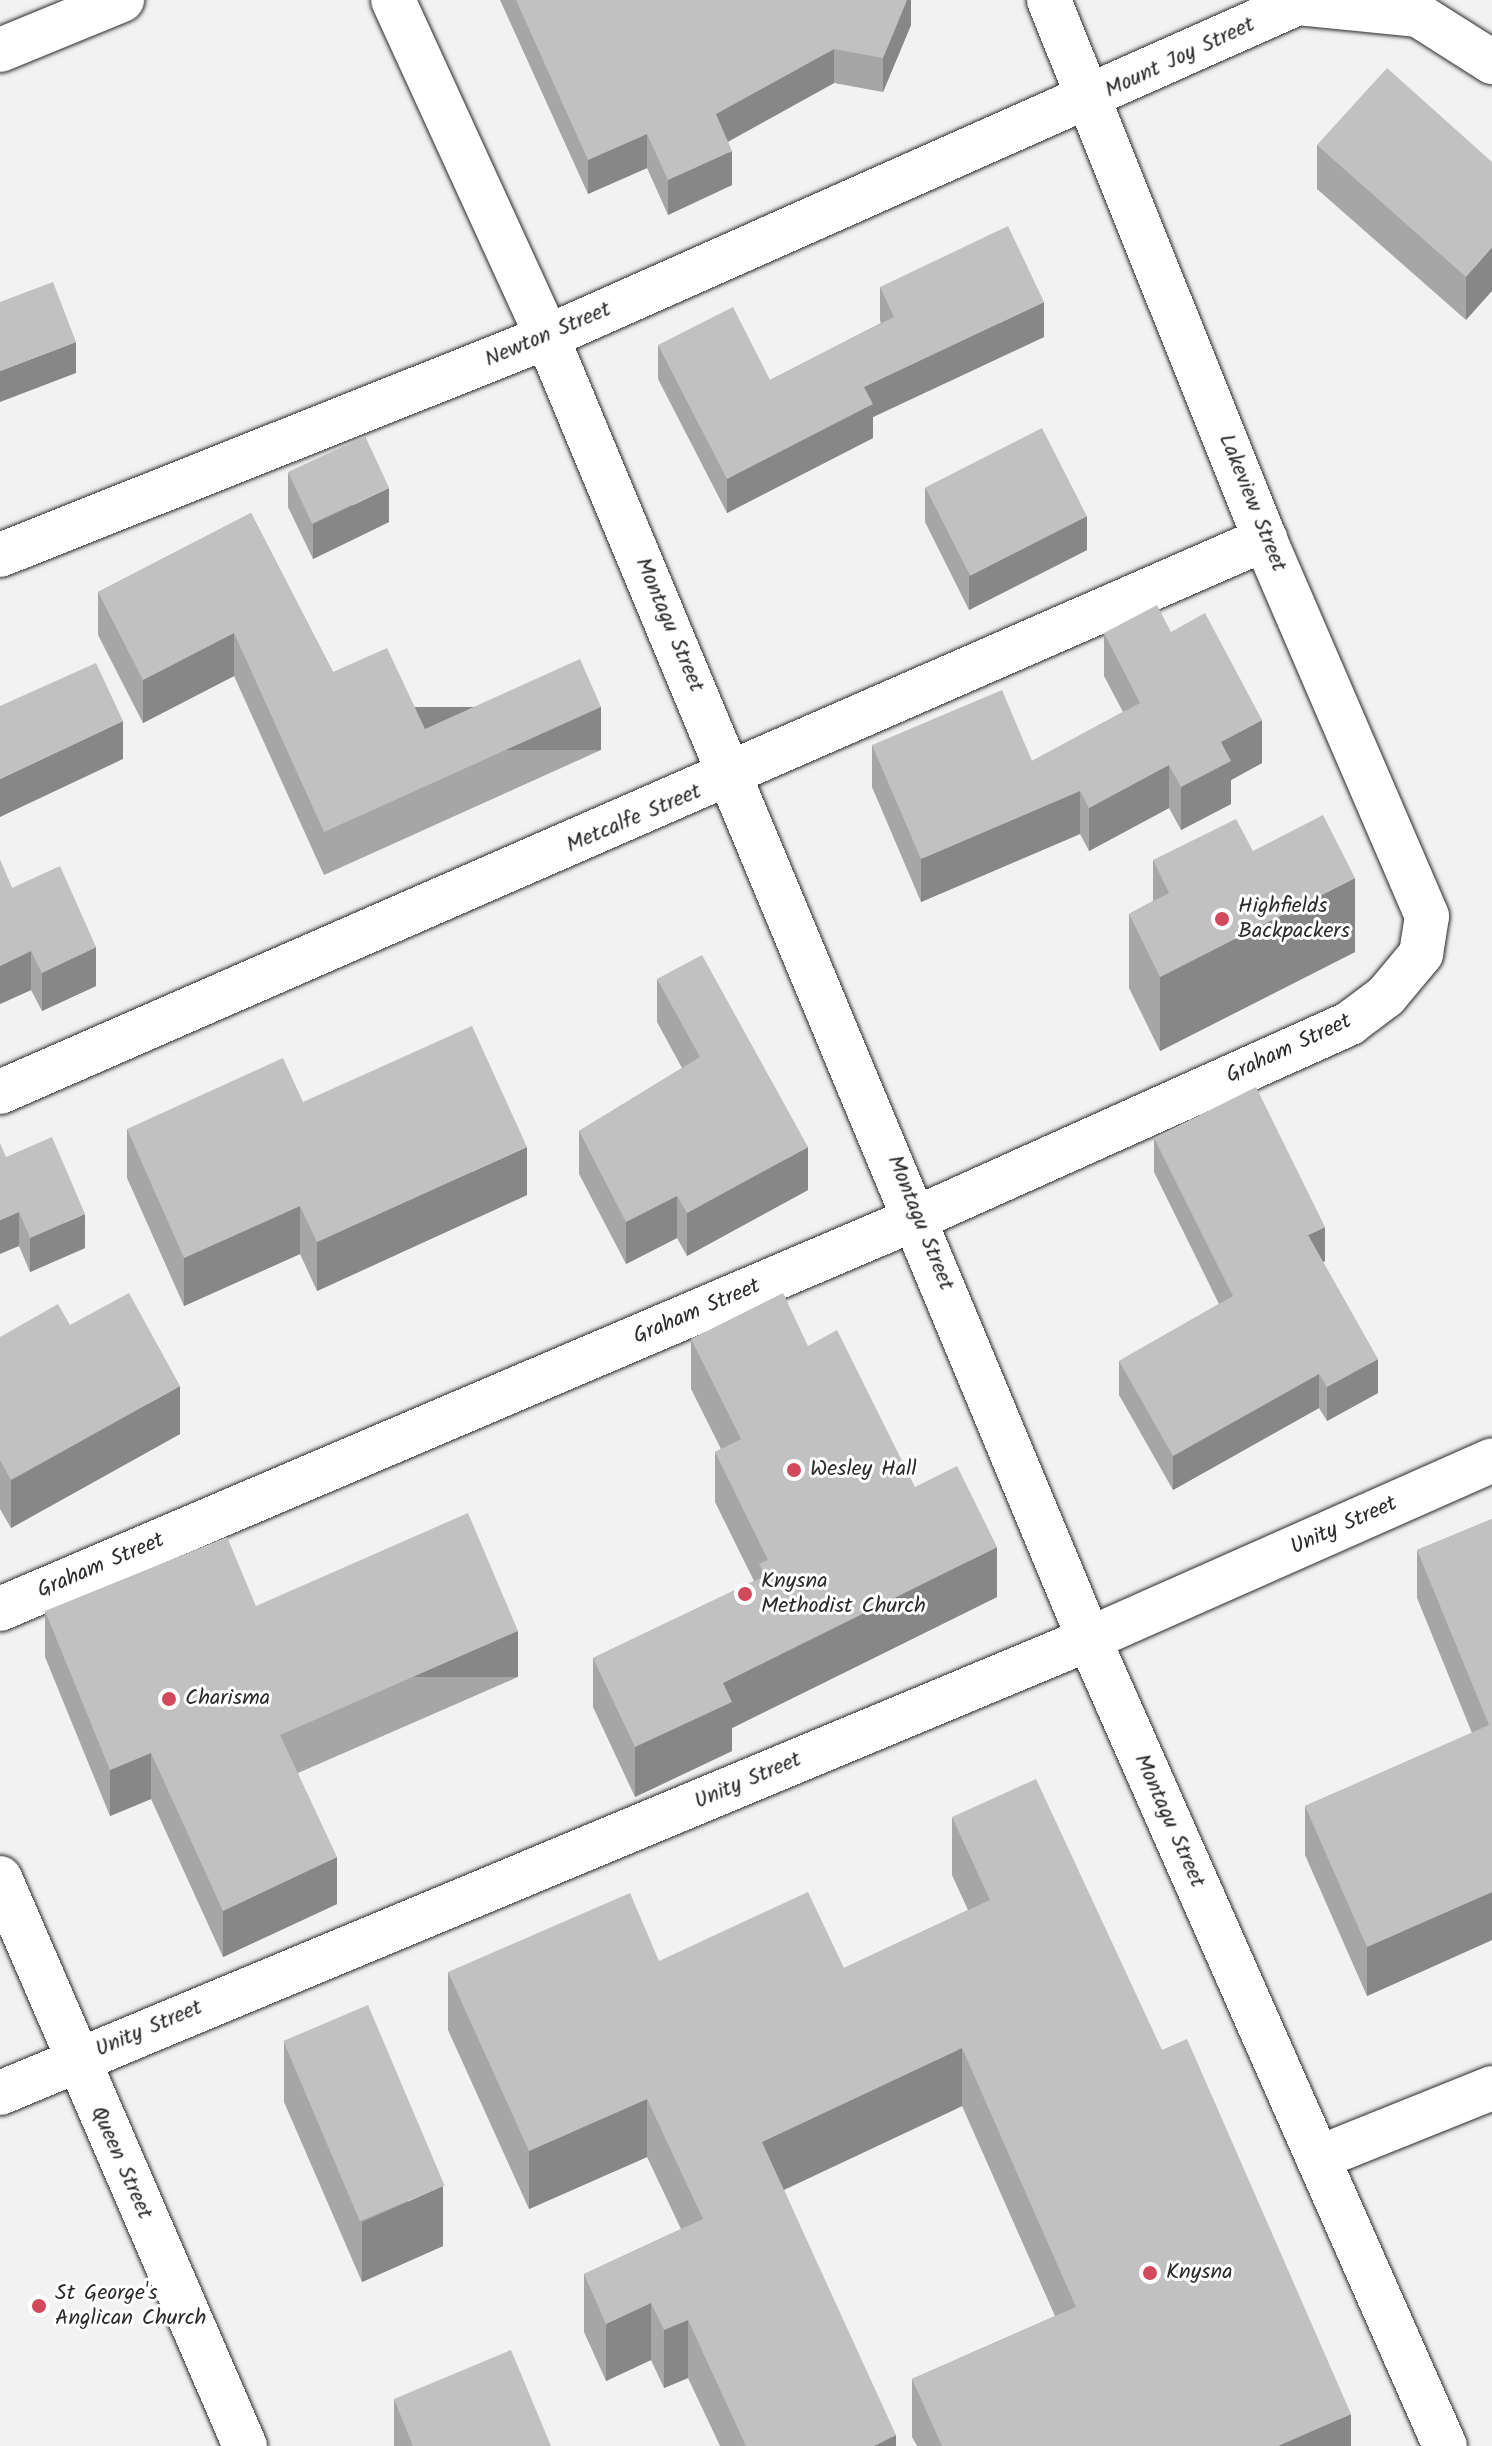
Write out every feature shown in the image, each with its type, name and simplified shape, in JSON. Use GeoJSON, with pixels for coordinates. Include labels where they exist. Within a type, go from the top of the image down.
{"type":"FeatureCollection","features":[{"type":"Feature","properties":{"kind":"street"},"geometry":{"type":"LineString","coordinates":[[0,50],[122,0]]}},
{"type":"Feature","properties":{"kind":"street","name":"Montagu Street"},"geometry":{"type":"LineString","coordinates":[[393,0],[547,337],[919,1217],[1089,1639],[1445,2446]]}},
{"type":"Feature","properties":{"kind":"street","name":"Lakeview Street"},"geometry":{"type":"LineString","coordinates":[[1049,0],[1265,539],[1427,916],[1421,954],[1386,996]]}},
{"type":"Feature","properties":{"kind":"street","name":"Mount Joy Street"},"geometry":{"type":"LineString","coordinates":[[1090,99],[1298,3],[1418,15],[1492,62]]}},
{"type":"Feature","properties":{"kind":"street","name":"Newton Street"},"geometry":{"type":"LineString","coordinates":[[0,555],[547,337],[1090,99]]}},
{"type":"Feature","properties":{"kind":"street","name":"Metcalfe Street"},"geometry":{"type":"LineString","coordinates":[[0,1092],[733,777],[1265,539]]}},
{"type":"Feature","properties":{"kind":"street","name":"Graham Street"},"geometry":{"type":"LineString","coordinates":[[0,1609],[919,1217],[1350,1023],[1386,996]]}},
{"type":"Feature","properties":{"kind":"street","name":"Unity Street"},"geometry":{"type":"LineString","coordinates":[[0,2093],[1089,1639],[1492,1460]]}},
{"type":"Feature","properties":{"kind":"street","name":"Queen Street"},"geometry":{"type":"LineString","coordinates":[[0,1878],[75,2060],[245,2446]]}},
{"type":"Feature","properties":{"kind":"street"},"geometry":{"type":"LineString","coordinates":[[1318,2158],[1492,2088]]}},
{"type":"Feature","properties":{"kind":"building"},"geometry":{"type":"Polygon","coordinates":[[[516,0],[907,0],[883,58],[834,49],[716,114],[732,151],[668,180],[647,134],[588,160],[516,0]]]}},
{"type":"Feature","properties":{"kind":"building"},"geometry":{"type":"Polygon","coordinates":[[[1387,68],[1492,162],[1492,247],[1466,277],[1317,145],[1387,68]]]}},
{"type":"Feature","properties":{"kind":"building"},"geometry":{"type":"Polygon","coordinates":[[[1008,226],[1044,302],[864,387],[873,404],[727,479],[658,345],[733,307],[770,380],[894,317],[880,287],[1008,226]]]}},
{"type":"Feature","properties":{"kind":"building"},"geometry":{"type":"Polygon","coordinates":[[[53,282],[76,342],[0,371],[0,302],[53,282]]]}},
{"type":"Feature","properties":{"kind":"building"},"geometry":{"type":"Polygon","coordinates":[[[1042,428],[1087,516],[970,576],[925,487],[1042,428]]]}},
{"type":"Feature","properties":{"kind":"building"},"geometry":{"type":"Polygon","coordinates":[[[365,436],[389,488],[312,524],[288,472],[365,436]]]}},
{"type":"Feature","properties":{"kind":"building"},"geometry":{"type":"Polygon","coordinates":[[[251,513],[333,672],[387,648],[425,729],[580,659],[601,707],[324,832],[234,633],[143,680],[98,592],[251,513]]]}},
{"type":"Feature","properties":{"kind":"building"},"geometry":{"type":"Polygon","coordinates":[[[1157,605],[1171,632],[1205,613],[1262,720],[1221,742],[1231,761],[1181,787],[1169,765],[1089,808],[1080,791],[921,859],[872,745],[1002,690],[1032,761],[1140,703],[1104,633],[1157,605]]]}},
{"type":"Feature","properties":{"kind":"building"},"geometry":{"type":"Polygon","coordinates":[[[96,663],[123,721],[0,779],[0,706],[96,663]]]}},
{"type":"Feature","properties":{"kind":"building"},"geometry":{"type":"Polygon","coordinates":[[[1323,815],[1355,878],[1160,977],[1129,914],[1169,893],[1153,860],[1236,819],[1253,851],[1323,815]]]}},
{"type":"Feature","properties":{"kind":"building"},"geometry":{"type":"Polygon","coordinates":[[[0,860],[12,888],[60,866],[96,947],[42,973],[31,951],[0,966],[0,860]]]}},
{"type":"Feature","properties":{"kind":"building"},"geometry":{"type":"Polygon","coordinates":[[[702,955],[808,1147],[687,1213],[677,1196],[626,1222],[579,1131],[700,1057],[657,979],[702,955]]]}},
{"type":"Feature","properties":{"kind":"building"},"geometry":{"type":"Polygon","coordinates":[[[472,1026],[527,1147],[317,1242],[300,1206],[184,1258],[127,1129],[283,1058],[303,1102],[472,1026]]]}},
{"type":"Feature","properties":{"kind":"building"},"geometry":{"type":"Polygon","coordinates":[[[1256,1087],[1325,1227],[1308,1235],[1378,1359],[1327,1387],[1319,1374],[1173,1456],[1119,1361],[1233,1296],[1154,1138],[1256,1087]]]}},
{"type":"Feature","properties":{"kind":"building"},"geometry":{"type":"Polygon","coordinates":[[[52,1137],[85,1214],[30,1238],[19,1212],[0,1220],[0,1143],[6,1157],[52,1137]]]}},
{"type":"Feature","properties":{"kind":"building"},"geometry":{"type":"Polygon","coordinates":[[[129,1293],[180,1386],[11,1480],[0,1460],[0,1337],[58,1304],[70,1325],[129,1293]]]}},
{"type":"Feature","properties":{"kind":"building"},"geometry":{"type":"Polygon","coordinates":[[[783,1293],[808,1346],[837,1330],[915,1487],[957,1466],[997,1547],[723,1683],[732,1702],[635,1747],[593,1658],[765,1576],[759,1564],[768,1560],[715,1452],[741,1439],[691,1339],[783,1293]]]}},
{"type":"Feature","properties":{"kind":"building"},"geometry":{"type":"Polygon","coordinates":[[[468,1513],[518,1631],[280,1735],[337,1857],[223,1911],[151,1753],[110,1770],[45,1611],[227,1537],[256,1606],[468,1513]]]}},
{"type":"Feature","properties":{"kind":"building"},"geometry":{"type":"Polygon","coordinates":[[[1492,1519],[1492,1892],[1367,1947],[1305,1806],[1489,1725],[1417,1550],[1492,1519]]]}},
{"type":"Feature","properties":{"kind":"building"},"geometry":{"type":"Polygon","coordinates":[[[1036,1779],[1162,2050],[1187,2039],[1351,2414],[1278,2446],[942,2446],[912,2379],[1076,2307],[962,2048],[762,2142],[896,2435],[874,2446],[746,2446],[688,2320],[664,2330],[651,2303],[606,2324],[584,2274],[703,2219],[647,2099],[529,2151],[448,1972],[630,1893],[659,1961],[808,1892],[844,1968],[990,1900],[952,1817],[1036,1779]]]}},
{"type":"Feature","properties":{"kind":"building"},"geometry":{"type":"Polygon","coordinates":[[[368,2005],[445,2185],[360,2221],[283,2041],[368,2005]]]}},
{"type":"Feature","properties":{"kind":"building"},"geometry":{"type":"Polygon","coordinates":[[[511,2350],[551,2446],[413,2446],[394,2399],[511,2350]]]}},
{"type":"Feature","properties":{"kind":"place","name":"Highfields Backpackers"},"geometry":{"type":"Point","coordinates":[1222,919]}},
{"type":"Feature","properties":{"kind":"place","name":"Wesley Hall"},"geometry":{"type":"Point","coordinates":[794,1470]}},
{"type":"Feature","properties":{"kind":"place","name":"Knysna Methodist Church"},"geometry":{"type":"Point","coordinates":[745,1594]}},
{"type":"Feature","properties":{"kind":"place","name":"Charisma"},"geometry":{"type":"Point","coordinates":[169,1699]}},
{"type":"Feature","properties":{"kind":"place","name":"Knysna"},"geometry":{"type":"Point","coordinates":[1150,2273]}},
{"type":"Feature","properties":{"kind":"place","name":"St George's Anglican Church"},"geometry":{"type":"Point","coordinates":[39,2306]}}]}
